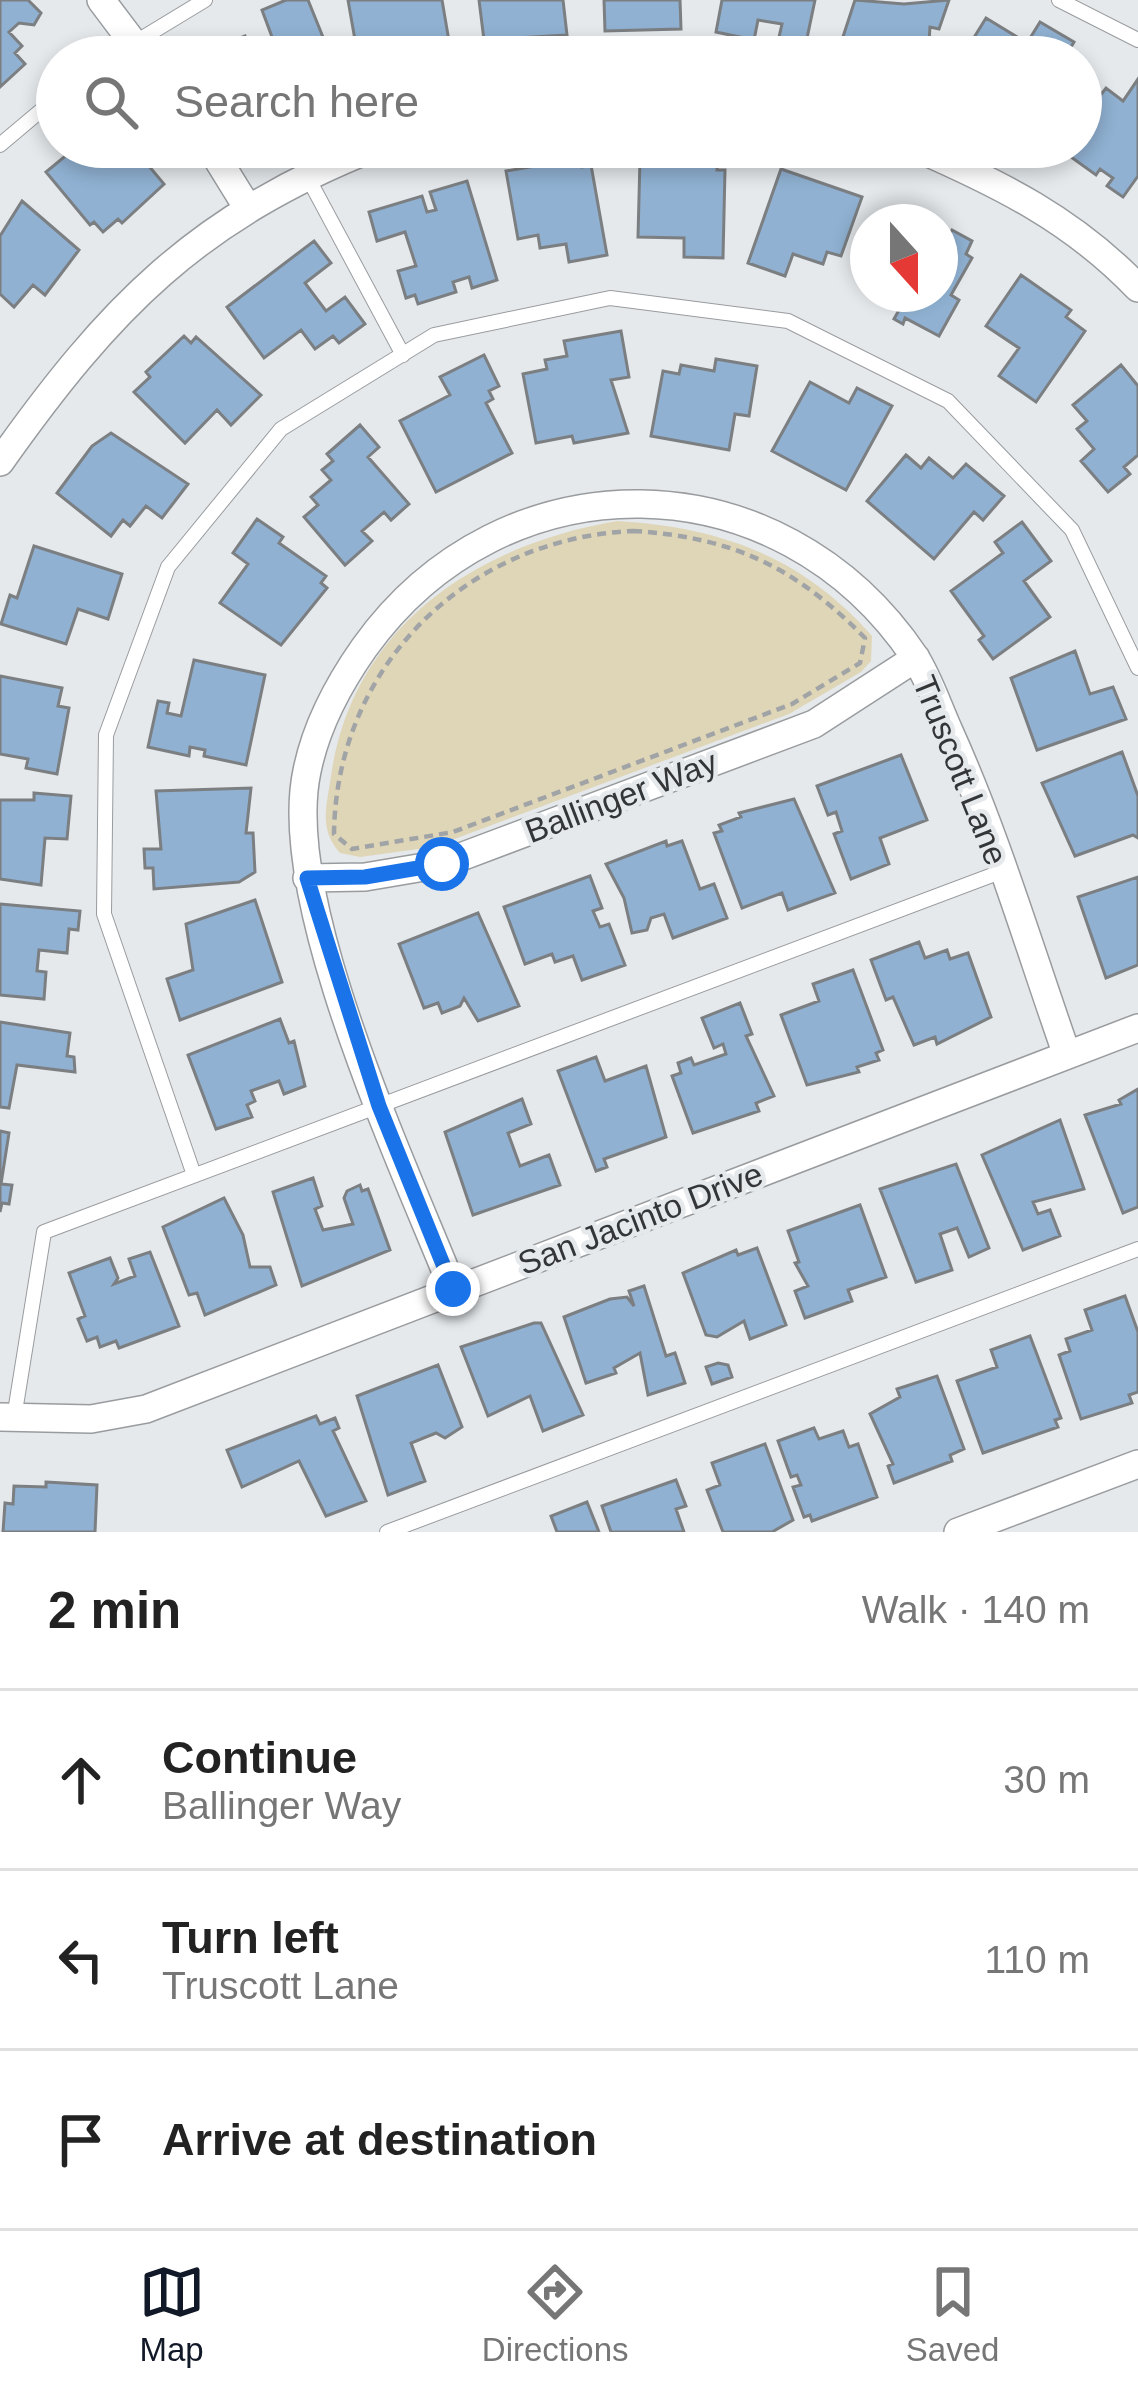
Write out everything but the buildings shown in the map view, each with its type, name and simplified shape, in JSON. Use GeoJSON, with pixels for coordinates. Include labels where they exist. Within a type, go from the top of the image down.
{"type":"FeatureCollection","features":[{"type":"Feature","properties":{"kind":"street"},"geometry":{"type":"LineString","coordinates":[[101,0],[121,36]]}},
{"type":"Feature","properties":{"kind":"street"},"geometry":{"type":"LineString","coordinates":[[223,168],[247,207]]}},
{"type":"Feature","properties":{"kind":"street"},"geometry":{"type":"LineString","coordinates":[[0,462],[64,370],[116,311],[207,232],[326,168]]}},
{"type":"Feature","properties":{"kind":"street"},"geometry":{"type":"LineString","coordinates":[[963,168],[1023,194],[1096,244],[1138,288]]}},
{"type":"Feature","properties":{"kind":"street","name":"Truscott Lane"},"geometry":{"type":"LineString","coordinates":[[453,1289],[379,1106],[307,878],[306,773],[327,707],[398,601],[465,548],[520,521],[622,503],[710,513],[814,557],[867,600],[916,658],[968,772],[1067,1054]]}},
{"type":"Feature","properties":{"kind":"street","name":"Ballinger Way"},"geometry":{"type":"LineString","coordinates":[[307,878],[365,877],[442,864],[814,724],[916,658]]}},
{"type":"Feature","properties":{"kind":"street","name":"San Jacinto Drive"},"geometry":{"type":"LineString","coordinates":[[7,1417],[92,1419],[146,1409],[1138,1028]]}},
{"type":"Feature","properties":{"kind":"street"},"geometry":{"type":"LineString","coordinates":[[958,1532],[1138,1463]]}},
{"type":"Feature","properties":{"kind":"lane"},"geometry":{"type":"LineString","coordinates":[[153,36],[206,0]]}},
{"type":"Feature","properties":{"kind":"lane"},"geometry":{"type":"LineString","coordinates":[[1059,0],[1138,40]]}},
{"type":"Feature","properties":{"kind":"lane"},"geometry":{"type":"LineString","coordinates":[[0,146],[36,115]]}},
{"type":"Feature","properties":{"kind":"lane"},"geometry":{"type":"LineString","coordinates":[[307,176],[403,355]]}},
{"type":"Feature","properties":{"kind":"lane"},"geometry":{"type":"LineString","coordinates":[[194,1175],[104,914],[106,735],[168,567],[281,429],[434,335],[610,298],[788,321],[948,401],[1072,530],[1138,668]]}},
{"type":"Feature","properties":{"kind":"lane"},"geometry":{"type":"LineString","coordinates":[[7,1417],[44,1232],[1003,871]]}},
{"type":"Feature","properties":{"kind":"lane"},"geometry":{"type":"LineString","coordinates":[[387,1532],[1138,1249]]}},
{"type":"Feature","properties":{"kind":"path"},"geometry":{"type":"LineString","coordinates":[[633,531],[718,541],[820,593],[865,638],[862,651],[860,663],[791,704],[453,832],[352,849],[334,834],[344,756],[369,689],[391,656],[448,595],[537,547],[633,531]]}},
{"type":"Feature","properties":{"kind":"shaded area"},"geometry":{"type":"Polygon","coordinates":[[[617,521],[691,530],[788,566],[818,586],[872,636],[871,661],[861,672],[789,714],[433,847],[360,857],[340,853],[329,835],[326,816],[344,723],[365,676],[394,635],[471,572],[516,550],[617,521]]]}},
{"type":"Feature","properties":{"kind":"route"},"geometry":{"type":"LineString","coordinates":[[442,864],[365,877],[307,878],[379,1106],[453,1289]]}}]}
